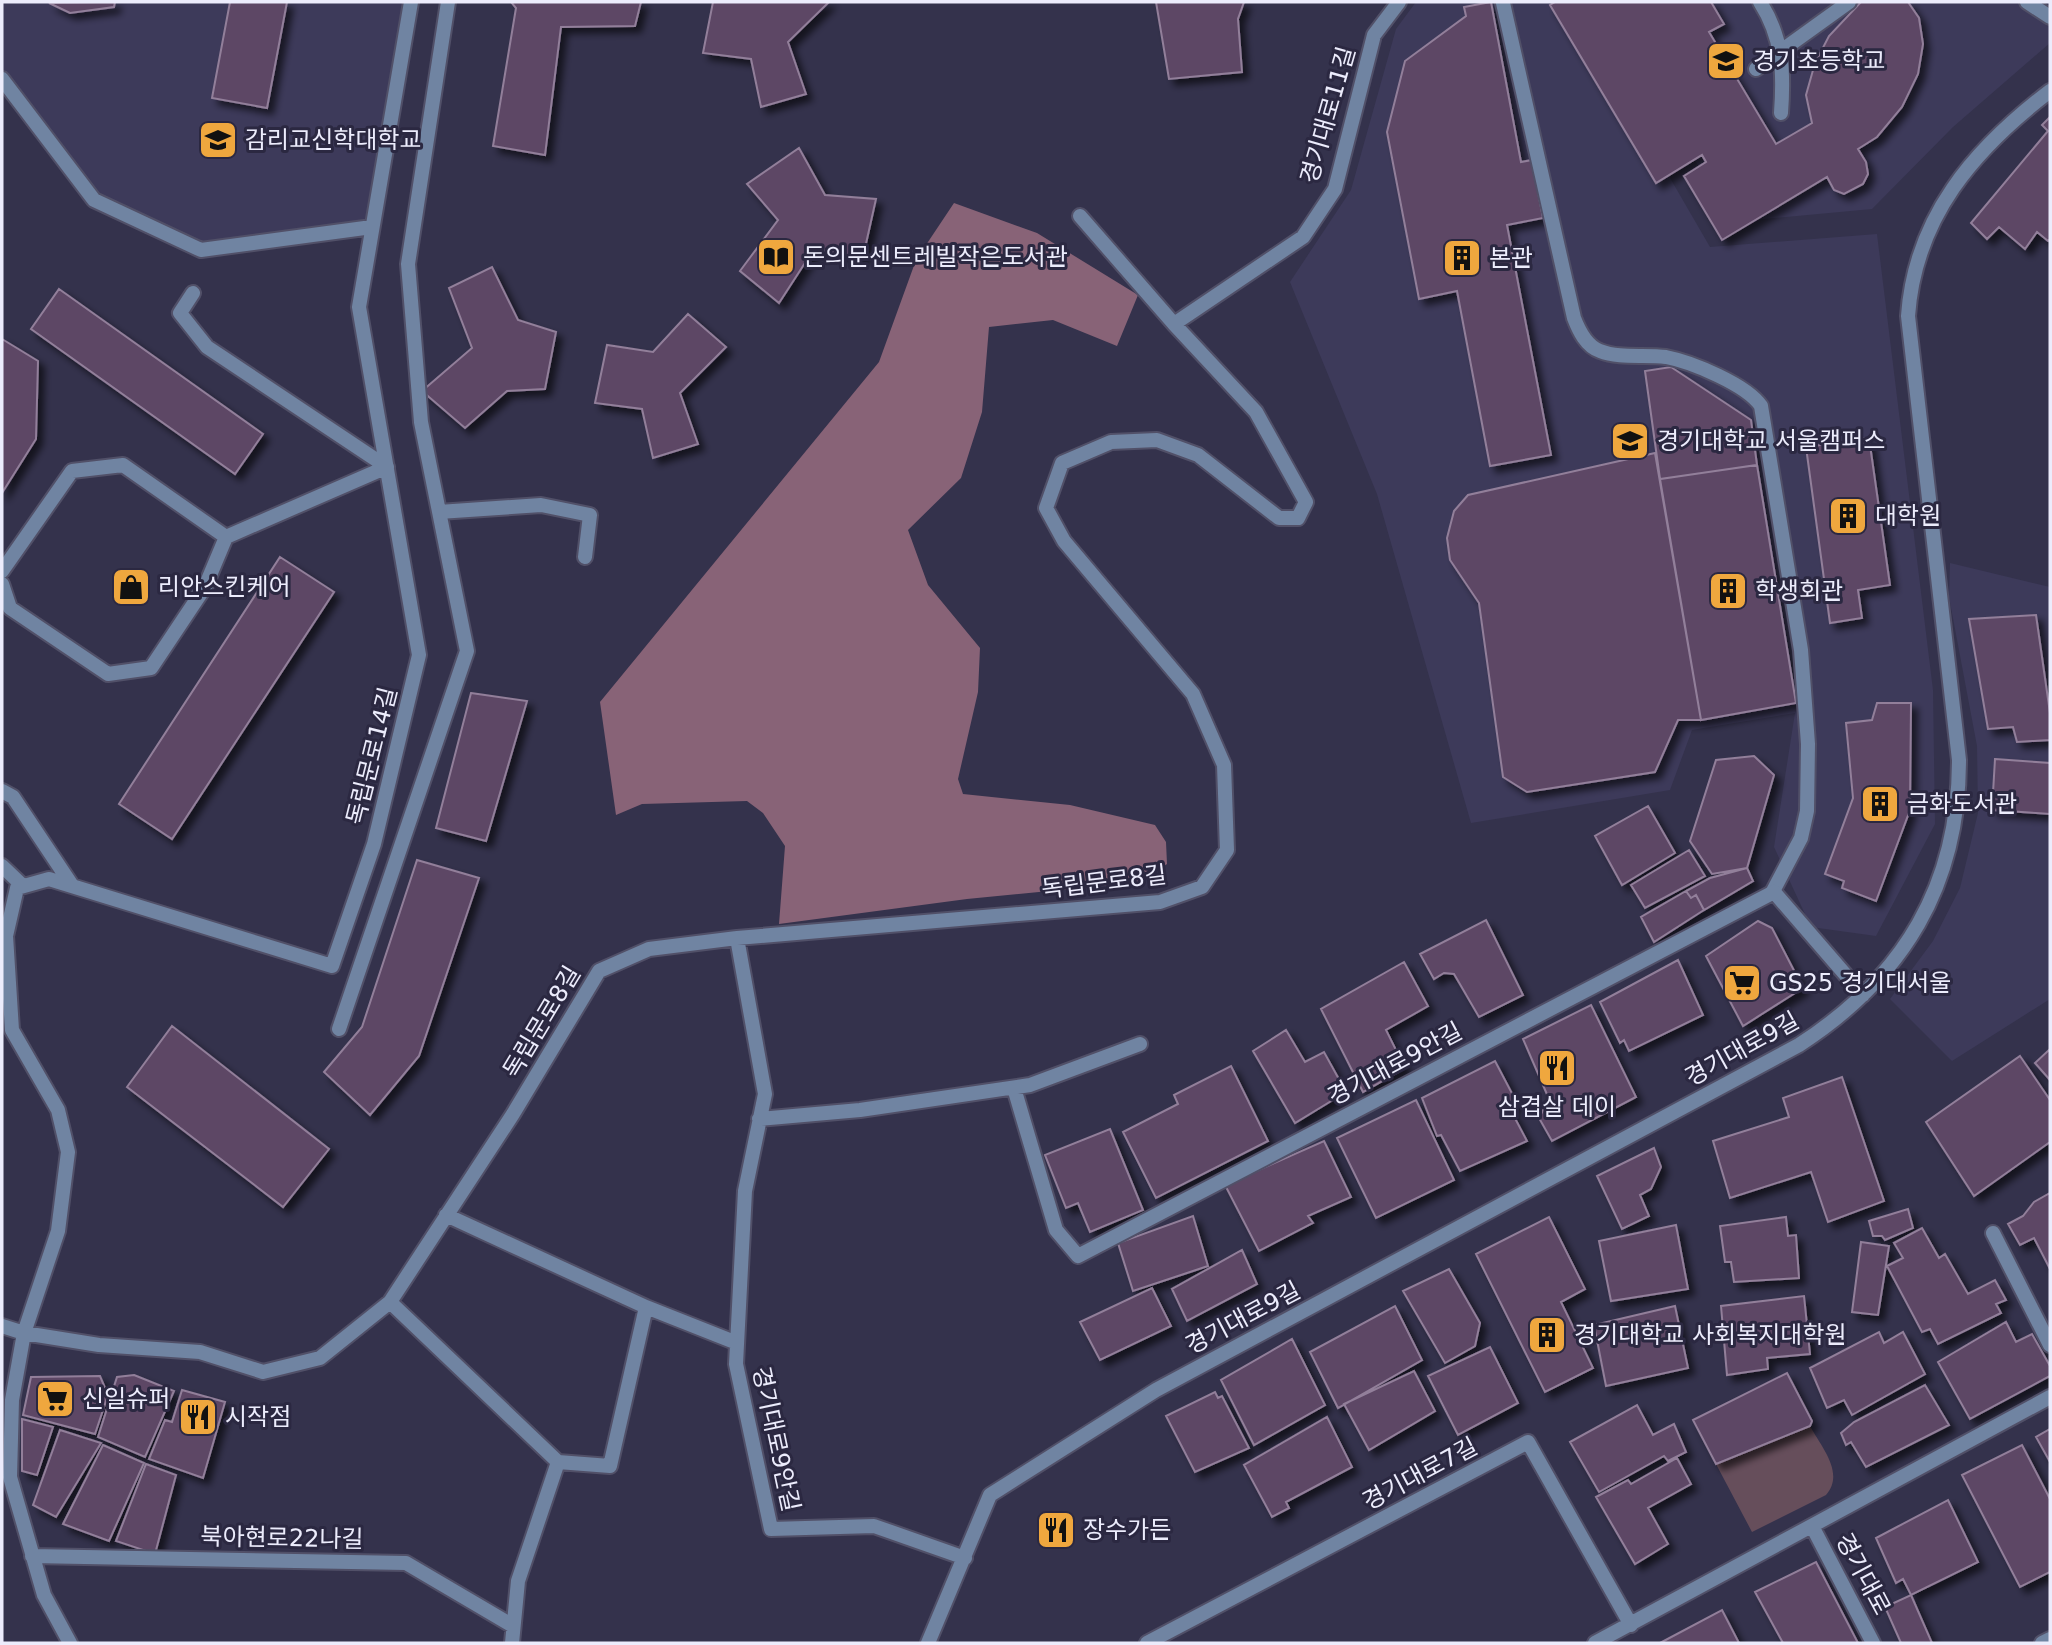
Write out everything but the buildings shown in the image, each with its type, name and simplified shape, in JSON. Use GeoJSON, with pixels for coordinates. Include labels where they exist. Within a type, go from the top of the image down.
{"type":"FeatureCollection","features":[{"type":"Feature","properties":{"kind":"street","name":"독립문로14길"},"geometry":{"type":"LineString","coordinates":[[20,887],[49,879],[71,884],[332,966],[374,844],[419,655],[359,307],[411,2]]}},
{"type":"Feature","properties":{"kind":"street"},"geometry":{"type":"LineString","coordinates":[[339,1029],[467,651],[422,422],[408,264],[448,2]]}},
{"type":"Feature","properties":{"kind":"street","name":"경기대로11길"},"geometry":{"type":"LineString","coordinates":[[1174,324],[1303,237],[1335,189],[1374,35],[1399,2]]}},
{"type":"Feature","properties":{"kind":"street"},"geometry":{"type":"LineString","coordinates":[[1760,2],[1778,37],[1781,52],[1784,75],[1781,113]]}},
{"type":"Feature","properties":{"kind":"street"},"geometry":{"type":"LineString","coordinates":[[1756,69],[1849,2]]}},
{"type":"Feature","properties":{"kind":"street"},"geometry":{"type":"LineString","coordinates":[[2028,2],[2050,17]]}},
{"type":"Feature","properties":{"kind":"street"},"geometry":{"type":"LineString","coordinates":[[1503,3],[1574,318],[1583,338],[1600,351],[1667,357],[1740,385],[1753,394],[1761,406],[1801,650],[1808,744],[1807,811],[1801,838],[1772,893],[1863,995]]}},
{"type":"Feature","properties":{"kind":"street"},"geometry":{"type":"LineString","coordinates":[[2,80],[94,200],[201,250],[372,228]]}},
{"type":"Feature","properties":{"kind":"street","name":"경기대로9길"},"geometry":{"type":"LineString","coordinates":[[928,1643],[990,1494],[1134,1404],[1800,1045],[1834,1022],[1896,959],[1930,905],[1951,848],[1959,799],[1959,760],[1908,316],[1910,280],[1932,223],[1968,168],[2009,123],[2050,91]]}},
{"type":"Feature","properties":{"kind":"street"},"geometry":{"type":"LineString","coordinates":[[1080,216],[1174,324]]}},
{"type":"Feature","properties":{"kind":"street"},"geometry":{"type":"LineString","coordinates":[[193,293],[180,313],[207,347],[387,467]]}},
{"type":"Feature","properties":{"kind":"street","name":"독립문로8길"},"geometry":{"type":"LineString","coordinates":[[2,1326],[23,1333],[99,1345],[200,1352],[263,1372],[320,1358],[390,1302],[513,1114],[599,971],[649,949],[737,938],[1160,902],[1202,887],[1227,850],[1224,765],[1193,694],[1064,541],[1046,508],[1062,463],[1111,442],[1157,440],[1198,456],[1279,518],[1297,518],[1306,502],[1255,412],[1174,324]]}},
{"type":"Feature","properties":{"kind":"street"},"geometry":{"type":"LineString","coordinates":[[2,571],[72,471],[123,465],[226,537]]}},
{"type":"Feature","properties":{"kind":"street"},"geometry":{"type":"LineString","coordinates":[[2,584],[10,608],[108,674],[152,668],[205,587],[226,537],[387,467]]}},
{"type":"Feature","properties":{"kind":"street"},"geometry":{"type":"LineString","coordinates":[[439,512],[541,505],[590,515],[585,557]]}},
{"type":"Feature","properties":{"kind":"street"},"geometry":{"type":"LineString","coordinates":[[2,791],[13,797],[71,884]]}},
{"type":"Feature","properties":{"kind":"street"},"geometry":{"type":"LineString","coordinates":[[2,866],[20,887],[6,936],[7,1030],[58,1110],[68,1152],[58,1231],[23,1333],[12,1400],[10,1477],[44,1595],[70,1643]]}},
{"type":"Feature","properties":{"kind":"street","name":"경기대로9안길"},"geometry":{"type":"LineString","coordinates":[[1014,1088],[1056,1230],[1078,1256],[1772,893]]}},
{"type":"Feature","properties":{"kind":"street","name":"경기대로9안길"},"geometry":{"type":"LineString","coordinates":[[737,938],[765,1094],[745,1191],[736,1364],[771,1529],[874,1525],[965,1558]]}},
{"type":"Feature","properties":{"kind":"street"},"geometry":{"type":"LineString","coordinates":[[760,1119],[860,1110],[1030,1085],[1140,1044]]}},
{"type":"Feature","properties":{"kind":"street"},"geometry":{"type":"LineString","coordinates":[[446,1215],[646,1307],[737,1343]]}},
{"type":"Feature","properties":{"kind":"street"},"geometry":{"type":"LineString","coordinates":[[1993,1233],[2050,1345]]}},
{"type":"Feature","properties":{"kind":"street"},"geometry":{"type":"LineString","coordinates":[[390,1302],[558,1462],[610,1466],[646,1307]]}},
{"type":"Feature","properties":{"kind":"street"},"geometry":{"type":"LineString","coordinates":[[1595,1643],[2050,1396]]}},
{"type":"Feature","properties":{"kind":"street","name":"경기대로7길"},"geometry":{"type":"LineString","coordinates":[[1147,1643],[1528,1442],[1631,1625]]}},
{"type":"Feature","properties":{"kind":"street"},"geometry":{"type":"LineString","coordinates":[[512,1643],[518,1581],[558,1462]]}},
{"type":"Feature","properties":{"kind":"street","name":"경기대로"},"geometry":{"type":"LineString","coordinates":[[1812,1526],[1873,1643]]}},
{"type":"Feature","properties":{"kind":"street","name":"북아현로22나길"},"geometry":{"type":"LineString","coordinates":[[32,1556],[406,1563],[513,1626]]}},
{"type":"Feature","properties":{"kind":"street"},"geometry":{"type":"LineString","coordinates":[[2042,1643],[2050,1639]]}},
{"type":"Feature","properties":{"kind":"shaded area","name":"감리교신학대학교"},"geometry":{"type":"Polygon","coordinates":[[[2,2],[411,2],[372,227],[201,250],[94,200],[2,79],[2,2]]]}},
{"type":"Feature","properties":{"kind":"shaded area","name":"경기대학교 서울캠퍼스"},"geometry":{"type":"Polygon","coordinates":[[[1416,2],[1568,2],[1710,247],[1877,234],[1933,690],[1935,824],[1876,936],[1811,927],[1774,847],[1795,713],[1692,730],[1670,790],[1471,823],[1377,494],[1290,282],[1351,190],[1396,29],[1416,2]]]}},
{"type":"Feature","properties":{"kind":"shaded area"},"geometry":{"type":"Polygon","coordinates":[[[1603,2],[2050,2],[2050,43],[1953,127],[1872,209],[1731,222],[1603,2]]]}},
{"type":"Feature","properties":{"kind":"shaded area"},"geometry":{"type":"Polygon","coordinates":[[[954,203],[1037,233],[1138,295],[1117,346],[1053,320],[989,327],[982,412],[961,478],[908,530],[928,585],[980,648],[978,692],[958,779],[963,794],[1070,805],[1155,825],[1166,842],[1167,864],[1141,882],[967,899],[779,924],[785,846],[763,813],[747,801],[642,804],[616,815],[600,702],[879,362],[916,260],[954,203]]]}},
{"type":"Feature","properties":{"kind":"shaded area"},"geometry":{"type":"Polygon","coordinates":[[[1950,563],[2050,587],[2050,999],[1952,1061],[1890,999],[1933,941],[1960,888],[1978,813],[1977,746],[1949,597],[1950,563]]]}},
{"type":"Feature","properties":{"kind":"shaded area"},"geometry":{"type":"Polygon","coordinates":[[[1810,1426],[1830,1460],[1833,1478],[1831,1487],[1826,1495],[1752,1532],[1716,1464],[1810,1426]]]}},
{"type":"Feature","properties":{"kind":"place","name":"경기초등학교"},"geometry":{"type":"Point","coordinates":[1726,61]}},
{"type":"Feature","properties":{"kind":"place","name":"감리교신학대학교"},"geometry":{"type":"Point","coordinates":[218,140]}},
{"type":"Feature","properties":{"kind":"place","name":"돈의문센트레빌작은도서관"},"geometry":{"type":"Point","coordinates":[776,257]}},
{"type":"Feature","properties":{"kind":"place","name":"본관"},"geometry":{"type":"Point","coordinates":[1462,258]}},
{"type":"Feature","properties":{"kind":"place","name":"경기대학교 서울캠퍼스"},"geometry":{"type":"Point","coordinates":[1630,441]}},
{"type":"Feature","properties":{"kind":"place","name":"대학원"},"geometry":{"type":"Point","coordinates":[1848,516]}},
{"type":"Feature","properties":{"kind":"place","name":"리안스킨케어"},"geometry":{"type":"Point","coordinates":[131,587]}},
{"type":"Feature","properties":{"kind":"place","name":"학생회관"},"geometry":{"type":"Point","coordinates":[1728,591]}},
{"type":"Feature","properties":{"kind":"place","name":"금화도서관"},"geometry":{"type":"Point","coordinates":[1880,804]}},
{"type":"Feature","properties":{"kind":"place","name":"GS25 경기대서울"},"geometry":{"type":"Point","coordinates":[1742,983]}},
{"type":"Feature","properties":{"kind":"place","name":"삼겹살 데이"},"geometry":{"type":"Point","coordinates":[1557,1068]}},
{"type":"Feature","properties":{"kind":"place","name":"경기대학교 사회복지대학원"},"geometry":{"type":"Point","coordinates":[1547,1335]}},
{"type":"Feature","properties":{"kind":"place","name":"신일슈퍼"},"geometry":{"type":"Point","coordinates":[55,1399]}},
{"type":"Feature","properties":{"kind":"place","name":"시작점"},"geometry":{"type":"Point","coordinates":[198,1417]}},
{"type":"Feature","properties":{"kind":"place","name":"장수가든"},"geometry":{"type":"Point","coordinates":[1056,1530]}}]}
